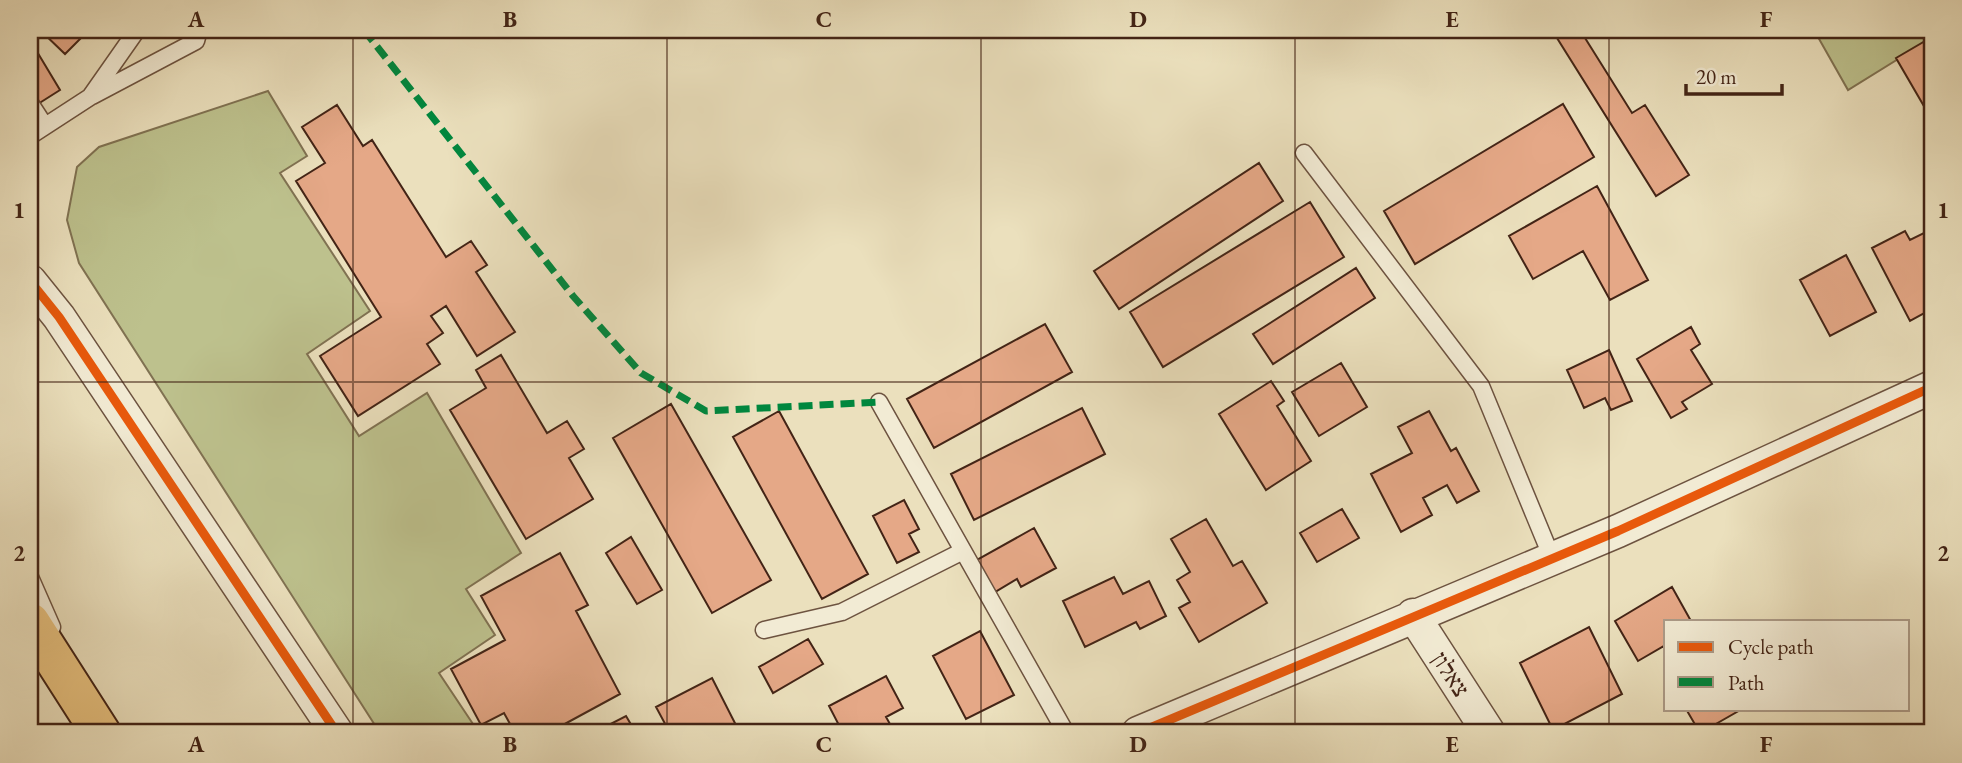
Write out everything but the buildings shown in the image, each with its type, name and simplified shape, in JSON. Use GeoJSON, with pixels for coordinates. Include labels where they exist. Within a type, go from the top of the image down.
{"type":"FeatureCollection","features":[{"type":"Feature","properties":{"kind":"main road"},"geometry":{"type":"LineString","coordinates":[[30,622],[99,731]]}},
{"type":"Feature","properties":{"kind":"street"},"geometry":{"type":"LineString","coordinates":[[30,281],[67,328],[337,733]]}},
{"type":"Feature","properties":{"kind":"street"},"geometry":{"type":"LineString","coordinates":[[1138,733],[1618,531],[1932,387]]}},
{"type":"Feature","properties":{"kind":"street","name":"צאלון"},"geometry":{"type":"LineString","coordinates":[[1413,615],[1489,733]]}},
{"type":"Feature","properties":{"kind":"lane"},"geometry":{"type":"LineString","coordinates":[[90,97],[137,30]]}},
{"type":"Feature","properties":{"kind":"lane"},"geometry":{"type":"LineString","coordinates":[[30,136],[90,97],[195,41],[199,30]]}},
{"type":"Feature","properties":{"kind":"lane"},"geometry":{"type":"LineString","coordinates":[[30,103],[45,126]]}},
{"type":"Feature","properties":{"kind":"lane"},"geometry":{"type":"LineString","coordinates":[[1304,153],[1481,386],[1552,558]]}},
{"type":"Feature","properties":{"kind":"lane"},"geometry":{"type":"LineString","coordinates":[[879,402],[1066,733]]}},
{"type":"Feature","properties":{"kind":"lane"},"geometry":{"type":"LineString","coordinates":[[764,631],[842,612],[963,551]]}},
{"type":"Feature","properties":{"kind":"lane"},"geometry":{"type":"LineString","coordinates":[[30,577],[99,731]]}},
{"type":"Feature","properties":{"kind":"green space"},"geometry":{"type":"Polygon","coordinates":[[[1814,30],[1932,30],[1932,38],[1848,90],[1814,30]]]}},
{"type":"Feature","properties":{"kind":"green space"},"geometry":{"type":"Polygon","coordinates":[[[268,91],[307,156],[280,173],[370,311],[307,354],[359,436],[427,393],[521,553],[466,589],[495,635],[439,673],[477,730],[470,733],[380,733],[79,263],[67,220],[77,167],[99,147],[268,91]]]}},
{"type":"Feature","properties":{"kind":"marked path"},"geometry":{"type":"LineString","coordinates":[[364,30],[573,296],[641,373],[706,411],[879,402]]}},
{"type":"Feature","properties":{"kind":"cycle path"},"geometry":{"type":"LineString","coordinates":[[30,281],[59,317],[337,733]]}},
{"type":"Feature","properties":{"kind":"cycle path"},"geometry":{"type":"LineString","coordinates":[[1138,733],[1618,531],[1932,387]]}}]}
